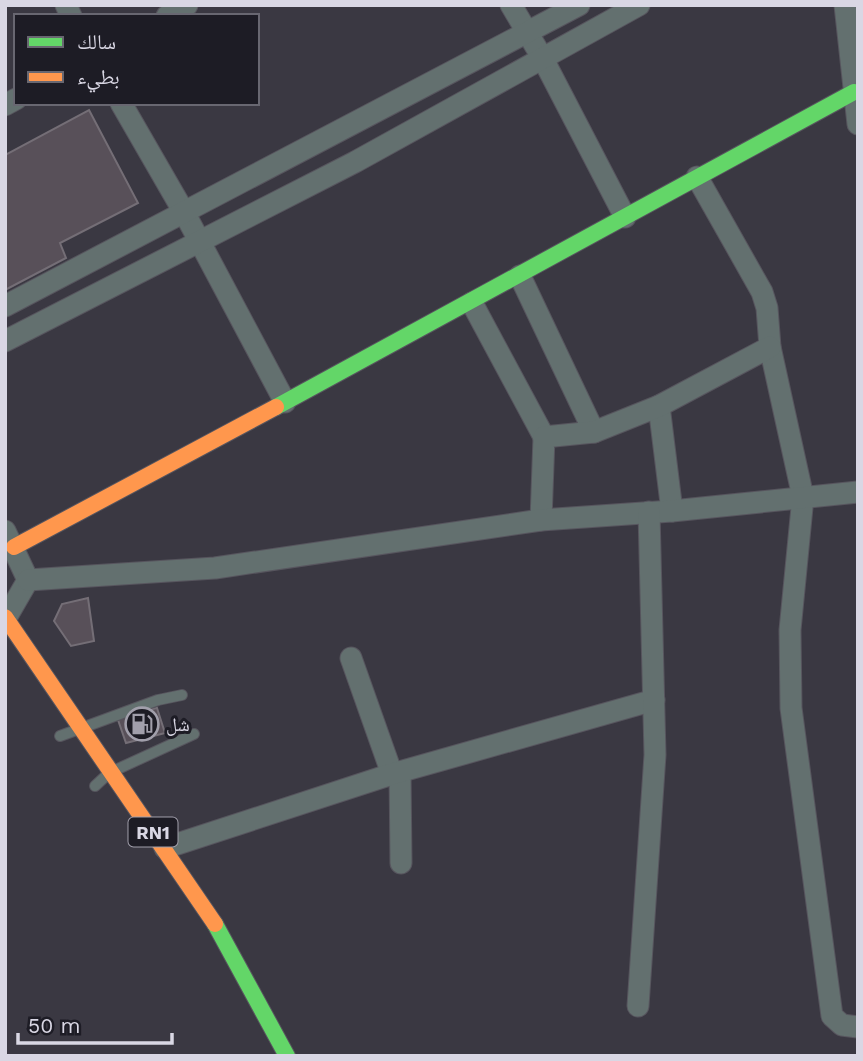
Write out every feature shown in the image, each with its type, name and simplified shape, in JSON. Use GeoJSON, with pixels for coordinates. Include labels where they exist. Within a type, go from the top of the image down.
{"type":"FeatureCollection","features":[{"type":"Feature","properties":{"kind":"street"},"geometry":{"type":"LineString","coordinates":[[171,14],[187,5]]}},
{"type":"Feature","properties":{"kind":"street"},"geometry":{"type":"LineString","coordinates":[[511,5],[543,59],[625,217]]}},
{"type":"Feature","properties":{"kind":"street"},"geometry":{"type":"LineString","coordinates":[[5,306],[186,214],[579,5]]}},
{"type":"Feature","properties":{"kind":"street"},"geometry":{"type":"LineString","coordinates":[[5,341],[200,243],[639,5]]}},
{"type":"Feature","properties":{"kind":"street"},"geometry":{"type":"LineString","coordinates":[[845,5],[858,124]]}},
{"type":"Feature","properties":{"kind":"street"},"geometry":{"type":"LineString","coordinates":[[28,580],[10,539],[285,402],[472,303],[854,92]]}},
{"type":"Feature","properties":{"kind":"street"},"geometry":{"type":"LineString","coordinates":[[122,105],[186,214],[285,402]]}},
{"type":"Feature","properties":{"kind":"street"},"geometry":{"type":"LineString","coordinates":[[697,177],[762,292],[767,308],[770,347],[803,497],[790,630],[791,708],[832,1016],[842,1025],[858,1027]]}},
{"type":"Feature","properties":{"kind":"street"},"geometry":{"type":"LineString","coordinates":[[520,276],[594,432]]}},
{"type":"Feature","properties":{"kind":"street"},"geometry":{"type":"LineString","coordinates":[[472,303],[544,437],[541,520]]}},
{"type":"Feature","properties":{"kind":"street"},"geometry":{"type":"LineString","coordinates":[[544,437],[594,432],[659,406],[770,347]]}},
{"type":"Feature","properties":{"kind":"street"},"geometry":{"type":"LineString","coordinates":[[659,406],[672,511]]}},
{"type":"Feature","properties":{"kind":"street"},"geometry":{"type":"LineString","coordinates":[[28,580],[215,568],[541,520],[672,511],[858,492]]}},
{"type":"Feature","properties":{"kind":"street"},"geometry":{"type":"LineString","coordinates":[[638,1006],[655,755],[649,512]]}},
{"type":"Feature","properties":{"kind":"street"},"geometry":{"type":"LineString","coordinates":[[6,618],[28,580]]}},
{"type":"Feature","properties":{"kind":"street","name":"RN1"},"geometry":{"type":"LineString","coordinates":[[6,618],[78,729],[165,848],[228,945],[287,1056]]}},
{"type":"Feature","properties":{"kind":"street"},"geometry":{"type":"LineString","coordinates":[[351,658],[396,773],[401,863]]}},
{"type":"Feature","properties":{"kind":"street"},"geometry":{"type":"LineString","coordinates":[[165,848],[396,773],[654,700]]}},
{"type":"Feature","properties":{"kind":"lane"},"geometry":{"type":"LineString","coordinates":[[60,736],[158,700],[182,695]]}},
{"type":"Feature","properties":{"kind":"lane"},"geometry":{"type":"LineString","coordinates":[[95,787],[109,773],[194,734]]}},
{"type":"Feature","properties":{"kind":"building"},"geometry":{"type":"Polygon","coordinates":[[[89,110],[138,203],[60,243],[66,258],[5,290],[5,155],[89,110]]]}},
{"type":"Feature","properties":{"kind":"building"},"geometry":{"type":"Polygon","coordinates":[[[88,598],[94,641],[71,646],[54,621],[62,604],[88,598]]]}},
{"type":"Feature","properties":{"kind":"building"},"geometry":{"type":"Polygon","coordinates":[[[157,708],[165,733],[126,743],[117,717],[157,708]]]}},
{"type":"Feature","properties":{"kind":"traffic: fast"},"geometry":{"type":"LineString","coordinates":[[276,407],[854,92]]}},
{"type":"Feature","properties":{"kind":"traffic: fast"},"geometry":{"type":"LineString","coordinates":[[215,924],[287,1056]]}},
{"type":"Feature","properties":{"kind":"traffic: slow"},"geometry":{"type":"LineString","coordinates":[[14,547],[276,407]]}},
{"type":"Feature","properties":{"kind":"traffic: slow"},"geometry":{"type":"LineString","coordinates":[[5,617],[215,924]]}},
{"type":"Feature","properties":{"kind":"place","name":"شل"},"geometry":{"type":"Point","coordinates":[142,724]}}]}
